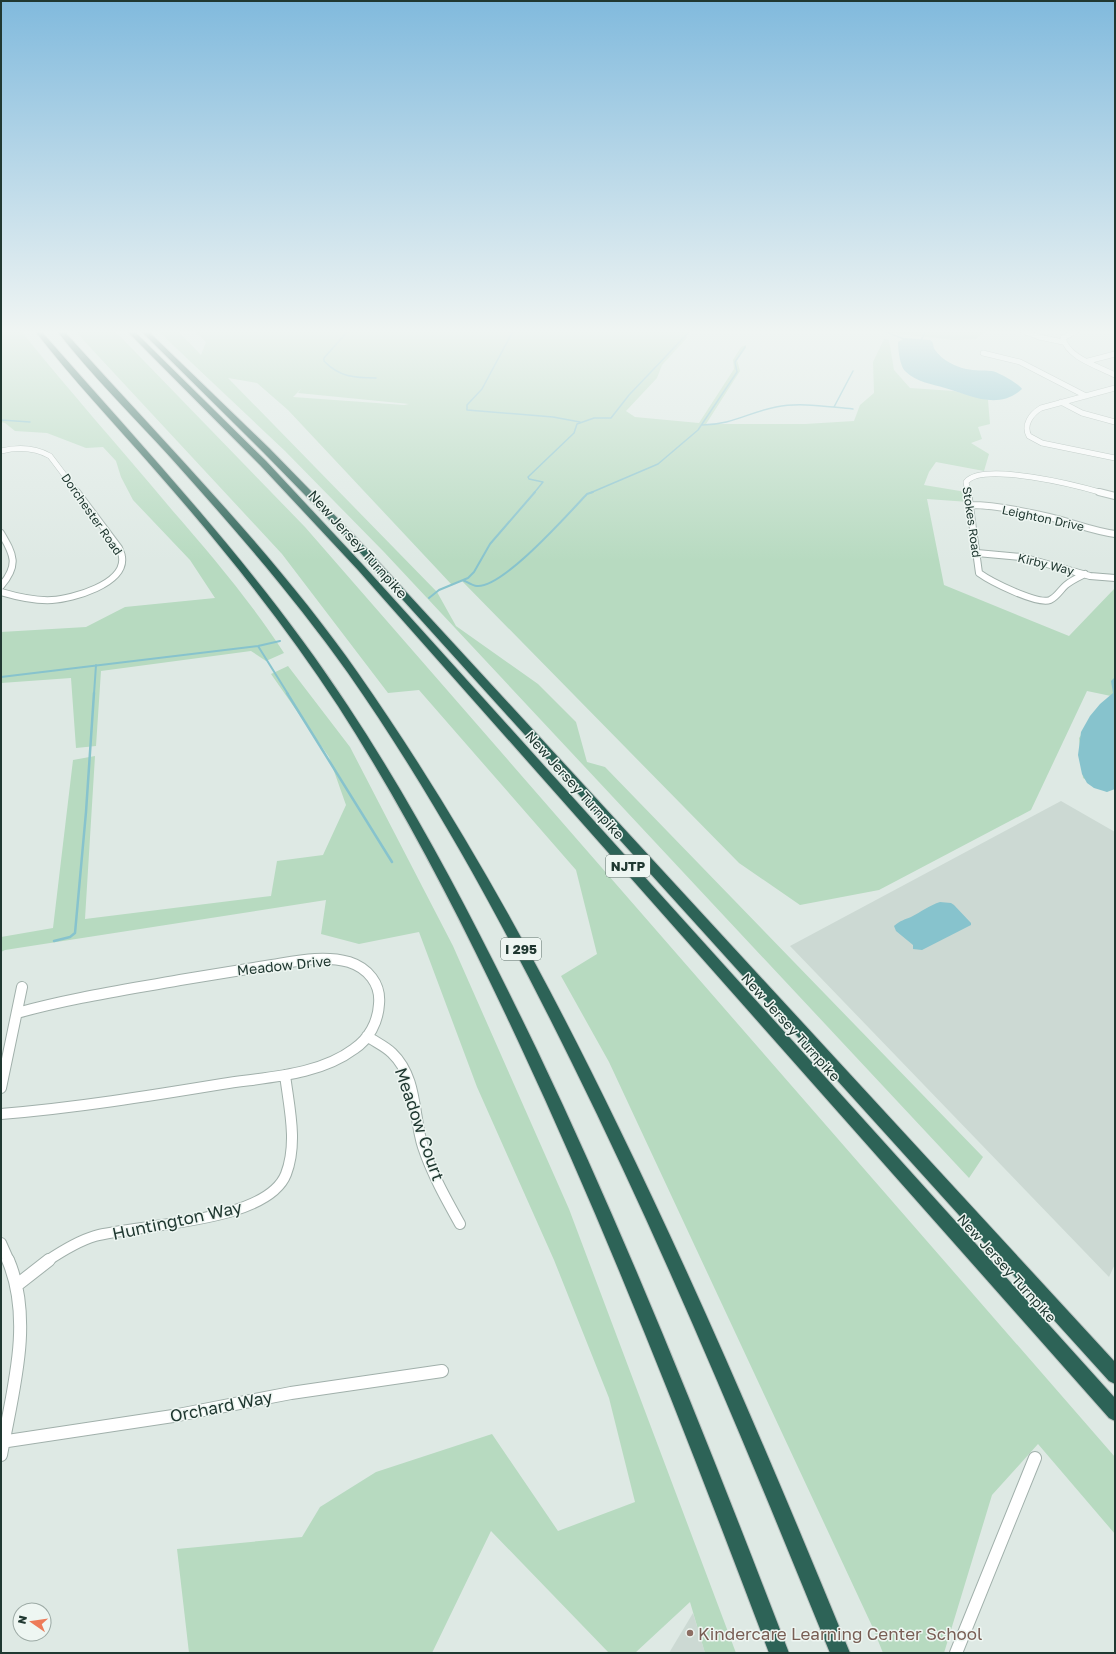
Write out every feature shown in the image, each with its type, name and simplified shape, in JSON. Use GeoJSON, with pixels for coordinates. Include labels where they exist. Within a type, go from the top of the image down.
{"type":"FeatureCollection","features":[{"type":"Feature","properties":{"kind":"highway","name":"I 295"},"geometry":{"type":"LineString","coordinates":[[105,408],[210,528],[265,596],[297,639],[353,722],[414,824],[482,950],[521,1029],[576,1150],[657,1338],[779,1653]]}},
{"type":"Feature","properties":{"kind":"highway","name":"I 295"},"geometry":{"type":"LineString","coordinates":[[130,408],[232,520],[302,604],[381,713],[454,830],[515,938],[575,1052],[631,1169],[750,1433],[840,1653]]}},
{"type":"Feature","properties":{"kind":"highway","name":"New Jersey Turnpike"},"geometry":{"type":"LineString","coordinates":[[208,408],[268,468],[361,568],[1115,1412]]}},
{"type":"Feature","properties":{"kind":"highway","name":"New Jersey Turnpike"},"geometry":{"type":"LineString","coordinates":[[223,408],[349,535],[1115,1375]]}},
{"type":"Feature","properties":{"kind":"street"},"geometry":{"type":"LineString","coordinates":[[1042,408],[1033,413],[1028,424],[1029,435],[1036,441],[1048,445],[1115,458]]}},
{"type":"Feature","properties":{"kind":"street"},"geometry":{"type":"LineString","coordinates":[[1072,408],[1082,414],[1115,422]]}},
{"type":"Feature","properties":{"kind":"street","name":"Dorchester Road"},"geometry":{"type":"LineString","coordinates":[[1,451],[34,449],[50,456],[119,548],[123,562],[116,574],[106,582],[95,589],[74,597],[36,600],[1,592]]}},
{"type":"Feature","properties":{"kind":"street","name":"Stokes Road"},"geometry":{"type":"LineString","coordinates":[[1085,574],[1073,580],[1050,599],[1042,600],[982,576],[979,573],[966,482],[976,475],[992,472],[1006,473],[1079,486],[1115,496]]}},
{"type":"Feature","properties":{"kind":"street","name":"Leighton Drive"},"geometry":{"type":"LineString","coordinates":[[970,505],[1048,517],[1101,532],[1115,534]]}},
{"type":"Feature","properties":{"kind":"street"},"geometry":{"type":"LineString","coordinates":[[1,533],[12,552],[14,566],[11,575],[1,586]]}},
{"type":"Feature","properties":{"kind":"street","name":"Kirby Way"},"geometry":{"type":"LineString","coordinates":[[976,553],[1029,558],[1096,577],[1115,578]]}},
{"type":"Feature","properties":{"kind":"street","name":"Meadow Drive"},"geometry":{"type":"LineString","coordinates":[[1,1114],[103,1104],[284,1075],[315,1066],[341,1057],[355,1049],[367,1036],[375,1022],[380,1001],[377,985],[367,972],[359,966],[349,962],[326,959],[224,972],[64,1000],[16,1014]]}},
{"type":"Feature","properties":{"kind":"street"},"geometry":{"type":"LineString","coordinates":[[1,1088],[22,987]]}},
{"type":"Feature","properties":{"kind":"street","name":"Meadow Court"},"geometry":{"type":"LineString","coordinates":[[367,1036],[392,1053],[401,1065],[408,1080],[424,1148],[460,1224]]}},
{"type":"Feature","properties":{"kind":"street","name":"Huntington Way"},"geometry":{"type":"LineString","coordinates":[[17,1285],[51,1257],[86,1240],[116,1232],[221,1213],[254,1204],[272,1193],[279,1186],[284,1177],[291,1151],[289,1110],[284,1075]]}},
{"type":"Feature","properties":{"kind":"street"},"geometry":{"type":"LineString","coordinates":[[1,1242],[8,1257],[17,1285],[20,1314],[19,1347],[1,1455]]}},
{"type":"Feature","properties":{"kind":"street","name":"Orchard Way"},"geometry":{"type":"LineString","coordinates":[[2,1442],[172,1416],[292,1392],[366,1383],[442,1371]]}},
{"type":"Feature","properties":{"kind":"street"},"geometry":{"type":"LineString","coordinates":[[956,1653],[1035,1458]]}},
{"type":"Feature","properties":{"kind":"shaded area"},"geometry":{"type":"Polygon","coordinates":[[[1061,801],[1115,832],[1115,1264],[1109,1277],[790,946],[1061,801]]]}},
{"type":"Feature","properties":{"kind":"shaded area","name":"Kindercare Learning Center School"},"geometry":{"type":"Polygon","coordinates":[[[693,1613],[705,1653],[669,1653],[693,1613]]]}},
{"type":"Feature","properties":{"kind":"green space"},"geometry":{"type":"Polygon","coordinates":[[[1,408],[85,408],[245,597],[284,653],[266,661],[251,651],[101,671],[96,746],[76,748],[71,678],[1,683],[1,632],[86,627],[125,607],[215,598],[190,560],[133,500],[121,477],[116,461],[103,447],[86,448],[47,433],[15,431],[5,423],[1,422],[1,408]]]}},
{"type":"Feature","properties":{"kind":"green space"},"geometry":{"type":"Polygon","coordinates":[[[147,408],[190,408],[305,527],[1115,1457],[1115,1534],[1038,1444],[992,1495],[944,1653],[883,1653],[873,1628],[609,1062],[561,976],[597,954],[576,870],[419,690],[388,693],[282,554],[147,408]]]}},
{"type":"Feature","properties":{"kind":"green space"},"geometry":{"type":"Polygon","coordinates":[[[240,408],[257,408],[437,592],[456,626],[538,684],[576,722],[587,762],[605,767],[983,1157],[969,1178],[384,552],[285,451],[240,408]]]}},
{"type":"Feature","properties":{"kind":"green space"},"geometry":{"type":"Polygon","coordinates":[[[286,408],[629,408],[626,411],[635,417],[699,423],[709,408],[716,408],[706,424],[805,424],[854,421],[859,408],[989,408],[990,424],[978,427],[982,439],[971,443],[989,454],[984,471],[936,462],[929,472],[924,485],[966,492],[969,502],[927,499],[944,585],[1069,636],[1115,588],[1115,780],[1107,792],[1083,778],[1079,738],[1111,696],[1087,691],[1031,810],[879,890],[800,905],[739,863],[461,580],[452,585],[286,408]]]}},
{"type":"Feature","properties":{"kind":"green space"},"geometry":{"type":"Polygon","coordinates":[[[288,666],[350,747],[453,946],[569,1209],[736,1653],[705,1653],[690,1602],[635,1653],[609,1653],[491,1531],[432,1653],[189,1653],[177,1549],[302,1537],[320,1507],[376,1472],[492,1434],[558,1531],[635,1502],[609,1398],[554,1260],[477,1087],[419,932],[359,944],[321,934],[326,900],[5,950],[1,952],[1,937],[53,928],[73,760],[95,756],[85,919],[271,896],[277,861],[323,855],[346,805],[329,757],[271,674],[288,666]]]}},
{"type":"Feature","properties":{"kind":"water"},"geometry":{"type":"Polygon","coordinates":[[[1115,677],[1115,789],[1107,792],[1094,788],[1087,783],[1082,774],[1078,755],[1081,732],[1090,716],[1100,704],[1113,693],[1111,681],[1115,677]]]}},
{"type":"Feature","properties":{"kind":"water"},"geometry":{"type":"Polygon","coordinates":[[[940,902],[951,903],[954,905],[971,923],[971,925],[922,950],[913,949],[913,945],[896,931],[894,926],[940,902]]]}},
{"type":"Feature","properties":{"kind":"waterway"},"geometry":{"type":"LineString","coordinates":[[467,408],[467,410],[553,417],[580,422]]}},
{"type":"Feature","properties":{"kind":"waterway"},"geometry":{"type":"LineString","coordinates":[[534,493],[543,482],[529,479],[528,477],[574,433],[577,424],[594,418],[611,418],[619,408]]}},
{"type":"Feature","properties":{"kind":"waterway"},"geometry":{"type":"LineString","coordinates":[[590,493],[658,464],[698,430],[713,408]]}},
{"type":"Feature","properties":{"kind":"waterway"},"geometry":{"type":"LineString","coordinates":[[702,425],[731,421],[770,408]]}},
{"type":"Feature","properties":{"kind":"waterway"},"geometry":{"type":"LineString","coordinates":[[845,408],[853,409]]}},
{"type":"Feature","properties":{"kind":"waterway"},"geometry":{"type":"LineString","coordinates":[[1,420],[30,422]]}},
{"type":"Feature","properties":{"kind":"waterway"},"geometry":{"type":"LineString","coordinates":[[463,580],[468,578],[474,572],[490,544],[535,492]]}},
{"type":"Feature","properties":{"kind":"waterway"},"geometry":{"type":"LineString","coordinates":[[463,580],[477,586],[488,583],[502,575],[535,548],[587,494],[590,493]]}},
{"type":"Feature","properties":{"kind":"waterway"},"geometry":{"type":"LineString","coordinates":[[429,598],[439,590],[463,580]]}},
{"type":"Feature","properties":{"kind":"waterway"},"geometry":{"type":"LineString","coordinates":[[258,646],[280,641]]}},
{"type":"Feature","properties":{"kind":"waterway"},"geometry":{"type":"LineString","coordinates":[[96,666],[258,646]]}},
{"type":"Feature","properties":{"kind":"waterway"},"geometry":{"type":"LineString","coordinates":[[258,646],[288,694]]}},
{"type":"Feature","properties":{"kind":"waterway"},"geometry":{"type":"LineString","coordinates":[[1,677],[96,666]]}},
{"type":"Feature","properties":{"kind":"waterway"},"geometry":{"type":"LineString","coordinates":[[94,694],[96,666]]}},
{"type":"Feature","properties":{"kind":"waterway"},"geometry":{"type":"LineString","coordinates":[[54,941],[70,937],[75,933],[86,812],[94,693]]}},
{"type":"Feature","properties":{"kind":"waterway"},"geometry":{"type":"LineString","coordinates":[[287,693],[392,862]]}},
{"type":"Feature","properties":{"kind":"place","name":"Kindercare Learning Center School"},"geometry":{"type":"Point","coordinates":[690,1633]}}]}
